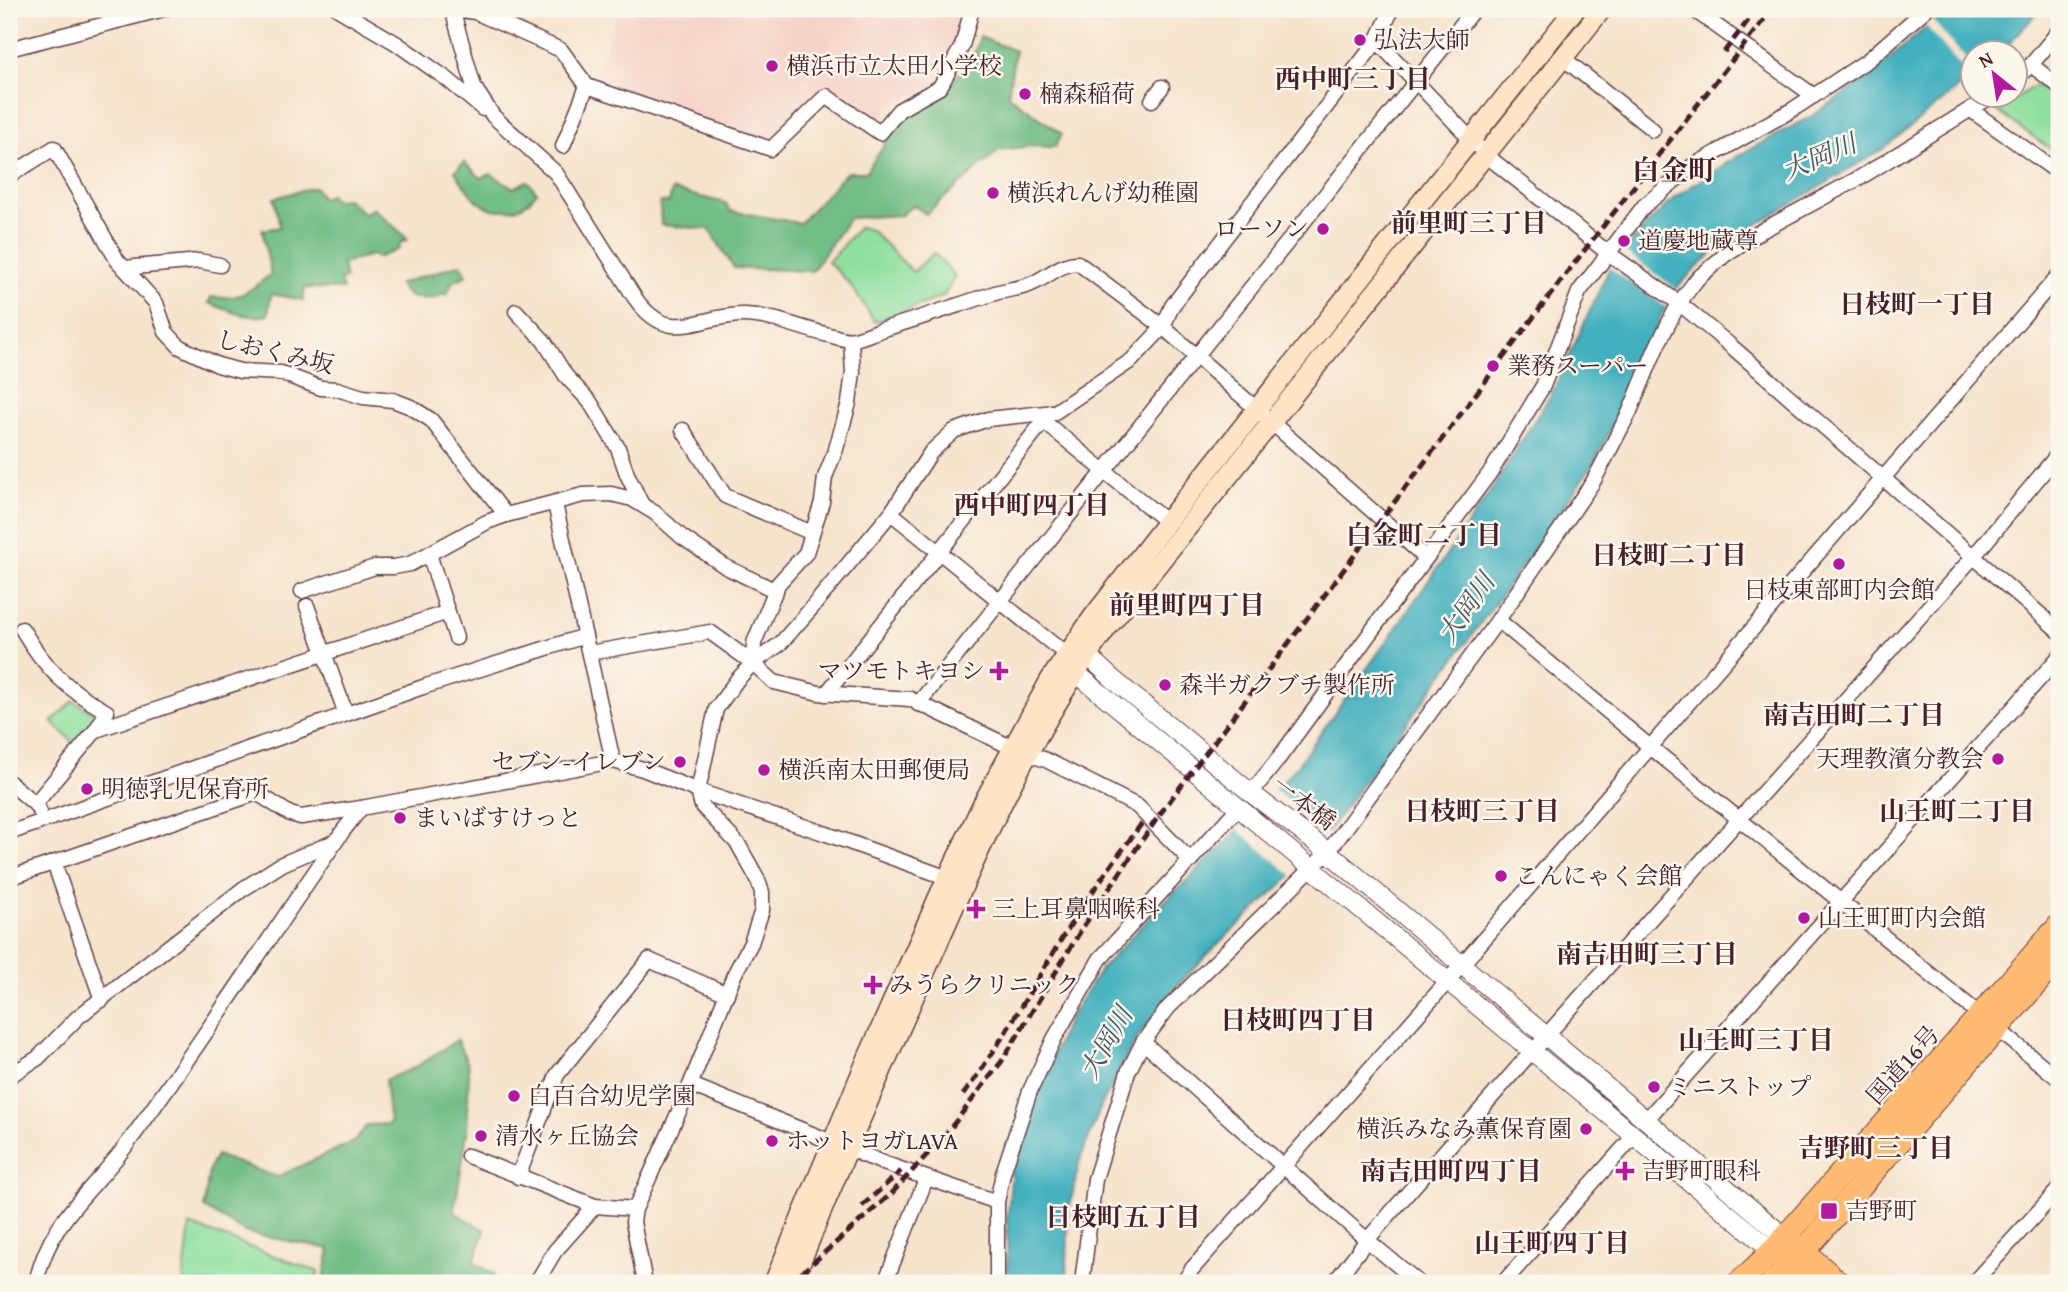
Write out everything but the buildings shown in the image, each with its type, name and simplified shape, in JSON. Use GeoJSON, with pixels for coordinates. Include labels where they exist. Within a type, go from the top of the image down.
{"type":"FeatureCollection","features":[{"type":"Feature","properties":{"kind":"main road"},"geometry":{"type":"LineString","coordinates":[[774,1283],[840,1145],[955,881],[982,805],[1075,673],[1078,654],[1093,617],[1167,522],[1265,416],[1486,155],[1602,9]]}},
{"type":"Feature","properties":{"kind":"main road"},"geometry":{"type":"LineString","coordinates":[[1021,752],[1050,680],[1078,654],[1265,416],[1471,137],[1568,11]]}},
{"type":"Feature","properties":{"kind":"main road","name":"国道16号"},"geometry":{"type":"LineString","coordinates":[[1772,1283],[1798,1259],[1989,1024],[2059,926]]}},
{"type":"Feature","properties":{"kind":"main road","name":"国道16号"},"geometry":{"type":"LineString","coordinates":[[1739,1283],[1779,1245],[1989,1024],[2059,957]]}},
{"type":"Feature","properties":{"kind":"main road"},"geometry":{"type":"LineString","coordinates":[[792,1283],[840,1145]]}},
{"type":"Feature","properties":{"kind":"main road"},"geometry":{"type":"LineString","coordinates":[[1779,1245],[1839,1283]]}},
{"type":"Feature","properties":{"kind":"main road"},"geometry":{"type":"LineString","coordinates":[[1798,1259],[1811,1283]]}},
{"type":"Feature","properties":{"kind":"street"},"geometry":{"type":"LineString","coordinates":[[9,49],[164,9]]}},
{"type":"Feature","properties":{"kind":"street"},"geometry":{"type":"LineString","coordinates":[[338,9],[406,50],[447,79],[556,173],[635,298],[645,312],[656,320],[676,326],[693,326],[717,317],[747,315],[851,340],[998,292],[1026,286],[1045,279],[1065,263],[1078,263],[1163,327],[1426,558]]}},
{"type":"Feature","properties":{"kind":"street"},"geometry":{"type":"LineString","coordinates":[[493,116],[474,87],[454,9],[475,12],[561,50],[587,86],[771,149],[827,96],[880,133],[899,110],[940,88],[962,46],[972,9]]}},
{"type":"Feature","properties":{"kind":"street"},"geometry":{"type":"LineString","coordinates":[[826,694],[1047,417],[1132,360],[1163,327],[1172,306],[1377,41],[1392,9]]}},
{"type":"Feature","properties":{"kind":"street"},"geometry":{"type":"LineString","coordinates":[[918,704],[1474,9]]}},
{"type":"Feature","properties":{"kind":"street"},"geometry":{"type":"LineString","coordinates":[[1693,9],[1814,96]]}},
{"type":"Feature","properties":{"kind":"street"},"geometry":{"type":"LineString","coordinates":[[997,1283],[997,1202],[1011,1143],[1030,1091],[1072,1004],[1100,959],[1191,861],[1276,762],[1492,470],[1543,386],[1579,292],[1611,254],[1644,206],[1691,167],[1814,96],[1868,60],[1926,9]]}},
{"type":"Feature","properties":{"kind":"street"},"geometry":{"type":"LineString","coordinates":[[2059,31],[2031,65],[2059,86]]}},
{"type":"Feature","properties":{"kind":"street"},"geometry":{"type":"LineString","coordinates":[[1377,41],[1486,155],[1611,254],[1676,301],[2059,631]]}},
{"type":"Feature","properties":{"kind":"street"},"geometry":{"type":"LineString","coordinates":[[1563,58],[1653,130]]}},
{"type":"Feature","properties":{"kind":"street"},"geometry":{"type":"LineString","coordinates":[[563,146],[587,86]]}},
{"type":"Feature","properties":{"kind":"street"},"geometry":{"type":"LineString","coordinates":[[1152,100],[1162,87]]}},
{"type":"Feature","properties":{"kind":"street"},"geometry":{"type":"LineString","coordinates":[[1082,1283],[1094,1179],[1128,1072],[1143,1042],[1168,1008],[1328,852],[1498,620],[1593,482],[1630,411],[1676,301],[1726,254],[1763,229],[1861,177],[1974,108]]}},
{"type":"Feature","properties":{"kind":"street"},"geometry":{"type":"LineString","coordinates":[[1971,110],[2059,173]]}},
{"type":"Feature","properties":{"kind":"street","name":"しおくみ坂"},"geometry":{"type":"LineString","coordinates":[[9,176],[54,148],[104,238],[124,268],[156,303],[169,335],[180,347],[218,365],[240,371],[281,373],[321,388],[393,400],[411,407],[431,420],[506,515]]}},
{"type":"Feature","properties":{"kind":"street"},"geometry":{"type":"LineString","coordinates":[[124,268],[199,261],[220,265]]}},
{"type":"Feature","properties":{"kind":"street"},"geometry":{"type":"LineString","coordinates":[[1183,1283],[1192,1269],[1447,982],[2059,275]]}},
{"type":"Feature","properties":{"kind":"street"},"geometry":{"type":"LineString","coordinates":[[516,311],[544,341],[566,376],[590,402],[618,448],[643,506]]}},
{"type":"Feature","properties":{"kind":"street"},"geometry":{"type":"LineString","coordinates":[[753,663],[754,643],[778,584],[806,552],[822,502],[825,477],[849,403],[853,372],[851,340]]}},
{"type":"Feature","properties":{"kind":"street"},"geometry":{"type":"LineString","coordinates":[[645,1283],[633,1222],[635,1209],[691,1085],[727,994],[751,943],[762,910],[762,892],[757,878],[738,844],[702,806],[698,791],[716,709],[753,663],[780,644],[891,513],[931,452],[954,431],[988,419],[1047,417],[1105,472],[1167,522]]}},
{"type":"Feature","properties":{"kind":"street"},"geometry":{"type":"LineString","coordinates":[[683,430],[725,496],[812,533]]}},
{"type":"Feature","properties":{"kind":"street"},"geometry":{"type":"LineString","coordinates":[[1334,1283],[1367,1240],[1973,556],[2059,453]]}},
{"type":"Feature","properties":{"kind":"street"},"geometry":{"type":"LineString","coordinates":[[302,591],[375,567],[410,564],[487,522],[506,515],[583,495],[611,494],[632,499],[726,567],[776,591]]}},
{"type":"Feature","properties":{"kind":"street"},"geometry":{"type":"LineString","coordinates":[[555,504],[613,761]]}},
{"type":"Feature","properties":{"kind":"street"},"geometry":{"type":"LineString","coordinates":[[891,513],[1054,645],[1078,654],[1114,681],[1245,800]]}},
{"type":"Feature","properties":{"kind":"street"},"geometry":{"type":"LineString","coordinates":[[429,554],[456,638]]}},
{"type":"Feature","properties":{"kind":"street"},"geometry":{"type":"LineString","coordinates":[[307,606],[346,714]]}},
{"type":"Feature","properties":{"kind":"street"},"geometry":{"type":"LineString","coordinates":[[96,730],[448,612]]}},
{"type":"Feature","properties":{"kind":"street"},"geometry":{"type":"LineString","coordinates":[[1498,620],[2059,1079]]}},
{"type":"Feature","properties":{"kind":"street"},"geometry":{"type":"LineString","coordinates":[[22,629],[38,657],[57,677],[79,696],[107,712],[96,730],[36,804]]}},
{"type":"Feature","properties":{"kind":"street"},"geometry":{"type":"LineString","coordinates":[[589,653],[710,632],[774,682],[826,694],[910,699],[1021,752],[1046,760],[1137,806],[1191,861]]}},
{"type":"Feature","properties":{"kind":"street"},"geometry":{"type":"LineString","coordinates":[[9,834],[423,687],[585,636]]}},
{"type":"Feature","properties":{"kind":"street"},"geometry":{"type":"LineString","coordinates":[[1646,1120],[2059,657]]}},
{"type":"Feature","properties":{"kind":"street"},"geometry":{"type":"LineString","coordinates":[[1075,673],[1245,800]]}},
{"type":"Feature","properties":{"kind":"street"},"geometry":{"type":"LineString","coordinates":[[9,878],[257,793],[290,814],[301,817],[613,761],[824,832],[955,881]]}},
{"type":"Feature","properties":{"kind":"street"},"geometry":{"type":"LineString","coordinates":[[9,782],[36,804],[44,821]]}},
{"type":"Feature","properties":{"kind":"street","name":"一本橋"},"geometry":{"type":"LineString","coordinates":[[1245,800],[1328,852],[1646,1120],[1779,1245]]}},
{"type":"Feature","properties":{"kind":"street","name":"一本橋"},"geometry":{"type":"LineString","coordinates":[[1245,800],[1312,870],[1634,1136],[1779,1245]]}},
{"type":"Feature","properties":{"kind":"street"},"geometry":{"type":"LineString","coordinates":[[36,1283],[47,1245],[60,1223],[123,1149],[361,808]]}},
{"type":"Feature","properties":{"kind":"street"},"geometry":{"type":"LineString","coordinates":[[9,1057],[11,1075],[38,1058],[74,1021],[243,889],[282,864],[335,842]]}},
{"type":"Feature","properties":{"kind":"street"},"geometry":{"type":"LineString","coordinates":[[54,863],[102,1000]]}},
{"type":"Feature","properties":{"kind":"street"},"geometry":{"type":"LineString","coordinates":[[518,1177],[557,1075],[649,960],[727,994]]}},
{"type":"Feature","properties":{"kind":"street"},"geometry":{"type":"LineString","coordinates":[[1143,1042],[1419,1283]]}},
{"type":"Feature","properties":{"kind":"street"},"geometry":{"type":"LineString","coordinates":[[691,1085],[926,1179],[997,1202]]}},
{"type":"Feature","properties":{"kind":"street"},"geometry":{"type":"LineString","coordinates":[[1503,1283],[1634,1136]]}},
{"type":"Feature","properties":{"kind":"street"},"geometry":{"type":"LineString","coordinates":[[468,1156],[595,1206],[635,1209]]}},
{"type":"Feature","properties":{"kind":"street"},"geometry":{"type":"LineString","coordinates":[[885,1283],[926,1179]]}},
{"type":"Feature","properties":{"kind":"street"},"geometry":{"type":"LineString","coordinates":[[1973,1283],[2059,1189]]}},
{"type":"Feature","properties":{"kind":"street"},"geometry":{"type":"LineString","coordinates":[[536,1283],[555,1251],[595,1206]]}},
{"type":"Feature","properties":{"kind":"shaded area","name":"横浜市立太田小学校"},"geometry":{"type":"Polygon","coordinates":[[[619,9],[969,9],[955,50],[931,88],[890,106],[881,121],[874,122],[826,87],[805,111],[768,143],[592,83],[619,9]]]}},
{"type":"Feature","properties":{"kind":"green space"},"geometry":{"type":"Polygon","coordinates":[[[980,37],[1015,51],[1008,95],[1062,134],[1055,147],[1031,146],[999,150],[926,214],[913,205],[901,215],[849,218],[812,271],[734,268],[709,229],[661,225],[660,202],[669,203],[672,190],[726,203],[730,211],[800,223],[847,172],[866,172],[904,116],[948,90],[975,52],[980,37]]]}},
{"type":"Feature","properties":{"kind":"green space"},"geometry":{"type":"Polygon","coordinates":[[[2036,85],[2059,102],[2059,155],[1997,111],[2002,108],[2030,108],[2030,89],[2036,85]]]}},
{"type":"Feature","properties":{"kind":"green space"},"geometry":{"type":"Polygon","coordinates":[[[464,162],[481,178],[491,174],[514,188],[527,181],[537,192],[517,208],[491,208],[473,196],[455,171],[464,162]]]}},
{"type":"Feature","properties":{"kind":"green space"},"geometry":{"type":"Polygon","coordinates":[[[315,187],[321,198],[330,195],[335,200],[347,199],[365,214],[373,208],[408,239],[400,243],[399,249],[377,258],[372,255],[342,263],[346,278],[340,280],[343,289],[305,288],[303,300],[271,294],[268,315],[246,315],[209,303],[211,297],[230,297],[244,293],[271,274],[262,230],[280,227],[274,198],[315,187]]]}},
{"type":"Feature","properties":{"kind":"green space"},"geometry":{"type":"Polygon","coordinates":[[[859,227],[871,230],[913,272],[934,253],[955,276],[944,296],[875,322],[849,283],[828,262],[859,227]]]}},
{"type":"Feature","properties":{"kind":"green space"},"geometry":{"type":"Polygon","coordinates":[[[461,264],[467,275],[452,282],[447,295],[415,298],[406,294],[399,284],[461,264]]]}},
{"type":"Feature","properties":{"kind":"green space"},"geometry":{"type":"Polygon","coordinates":[[[73,701],[97,714],[76,745],[52,722],[73,701]]]}},
{"type":"Feature","properties":{"kind":"green space"},"geometry":{"type":"Polygon","coordinates":[[[457,1040],[469,1066],[467,1133],[454,1212],[485,1230],[474,1262],[494,1274],[491,1283],[412,1283],[407,1275],[391,1283],[323,1283],[330,1249],[247,1233],[204,1208],[209,1170],[216,1155],[277,1177],[355,1141],[367,1125],[390,1124],[385,1080],[414,1068],[457,1040]]]}},
{"type":"Feature","properties":{"kind":"green space"},"geometry":{"type":"Polygon","coordinates":[[[190,1225],[319,1272],[314,1283],[183,1283],[190,1225]]]}},
{"type":"Feature","properties":{"kind":"water","name":"大岡川"},"geometry":{"type":"Polygon","coordinates":[[[1948,9],[2041,9],[2014,38],[1960,38],[1960,87],[1883,149],[1719,247],[1679,285],[1662,313],[1642,366],[1595,461],[1510,583],[1328,831],[1290,877],[1173,990],[1136,1040],[1102,1104],[1080,1160],[1068,1214],[1069,1283],[1008,1283],[1007,1223],[1012,1167],[1032,1102],[1068,1020],[1100,970],[1293,771],[1490,492],[1553,391],[1610,267],[1675,197],[1739,155],[1812,116],[1862,81],[1948,9]]]}},
{"type":"Feature","properties":{"kind":"pier"},"geometry":{"type":"Polygon","coordinates":[[[1931,19],[1960,52],[1960,65],[1925,25],[1931,19]]]}},
{"type":"Feature","properties":{"kind":"pier"},"geometry":{"type":"Polygon","coordinates":[[[1960,89],[1960,92],[1946,104],[1945,102],[1960,89]]]}},
{"type":"Feature","properties":{"kind":"pier"},"geometry":{"type":"Polygon","coordinates":[[[1621,249],[1678,290],[1666,307],[1607,266],[1621,249]]]}},
{"type":"Feature","properties":{"kind":"pier"},"geometry":{"type":"Polygon","coordinates":[[[1273,788],[1328,834],[1293,876],[1237,829],[1273,788]]]}},
{"type":"Feature","properties":{"kind":"railway"},"geometry":{"type":"LineString","coordinates":[[1724,52],[1757,9]]}},
{"type":"Feature","properties":{"kind":"railway"},"geometry":{"type":"LineString","coordinates":[[790,1283],[891,1194],[946,1134],[1002,1061],[1083,927],[1160,814],[1566,274],[1772,9]]}},
{"type":"Feature","properties":{"kind":"railway"},"geometry":{"type":"LineString","coordinates":[[963,1095],[1003,1036],[1083,906],[1142,823]]}},
{"type":"Feature","properties":{"kind":"railway"},"geometry":{"type":"LineString","coordinates":[[862,1206],[901,1171]]}},
{"type":"Feature","properties":{"kind":"place","name":"弘法大師"},"geometry":{"type":"Point","coordinates":[1360,40]}},
{"type":"Feature","properties":{"kind":"place","name":"横浜市立太田小学校"},"geometry":{"type":"Point","coordinates":[772,66]}},
{"type":"Feature","properties":{"kind":"place","name":"楠森稲荷"},"geometry":{"type":"Point","coordinates":[1025,94]}},
{"type":"Feature","properties":{"kind":"place","name":"横浜れんげ幼稚園"},"geometry":{"type":"Point","coordinates":[993,193]}},
{"type":"Feature","properties":{"kind":"place","name":"ローソン"},"geometry":{"type":"Point","coordinates":[1323,229]}},
{"type":"Feature","properties":{"kind":"place","name":"道慶地蔵尊"},"geometry":{"type":"Point","coordinates":[1624,241]}},
{"type":"Feature","properties":{"kind":"place","name":"業務スーパー"},"geometry":{"type":"Point","coordinates":[1493,366]}},
{"type":"Feature","properties":{"kind":"place","name":"日枝東部町内会館"},"geometry":{"type":"Point","coordinates":[1839,564]}},
{"type":"Feature","properties":{"kind":"place","name":"マツモトキヨシ"},"geometry":{"type":"Point","coordinates":[999,671]}},
{"type":"Feature","properties":{"kind":"place","name":"森半ガクブチ製作所"},"geometry":{"type":"Point","coordinates":[1165,685]}},
{"type":"Feature","properties":{"kind":"place","name":"天理教濱分教会"},"geometry":{"type":"Point","coordinates":[1998,759]}},
{"type":"Feature","properties":{"kind":"place","name":"セブン-イレブン"},"geometry":{"type":"Point","coordinates":[680,762]}},
{"type":"Feature","properties":{"kind":"place","name":"横浜南太田郵便局"},"geometry":{"type":"Point","coordinates":[764,770]}},
{"type":"Feature","properties":{"kind":"place","name":"明徳乳児保育所"},"geometry":{"type":"Point","coordinates":[87,789]}},
{"type":"Feature","properties":{"kind":"place","name":"まいばすけっと"},"geometry":{"type":"Point","coordinates":[400,818]}},
{"type":"Feature","properties":{"kind":"place","name":"こんにゃく会館"},"geometry":{"type":"Point","coordinates":[1501,876]}},
{"type":"Feature","properties":{"kind":"place","name":"三上耳鼻咽喉科"},"geometry":{"type":"Point","coordinates":[976,909]}},
{"type":"Feature","properties":{"kind":"place","name":"山王町町内会館"},"geometry":{"type":"Point","coordinates":[1804,918]}},
{"type":"Feature","properties":{"kind":"place","name":"みうらクリニック"},"geometry":{"type":"Point","coordinates":[873,985]}},
{"type":"Feature","properties":{"kind":"place","name":"ミニストップ"},"geometry":{"type":"Point","coordinates":[1654,1087]}},
{"type":"Feature","properties":{"kind":"place","name":"白百合幼児学園"},"geometry":{"type":"Point","coordinates":[514,1096]}},
{"type":"Feature","properties":{"kind":"place","name":"横浜みなみ薫保育園"},"geometry":{"type":"Point","coordinates":[1586,1129]}},
{"type":"Feature","properties":{"kind":"place","name":"清水ヶ丘協会"},"geometry":{"type":"Point","coordinates":[481,1136]}},
{"type":"Feature","properties":{"kind":"place","name":"ホットヨガLAVA"},"geometry":{"type":"Point","coordinates":[772,1141]}},
{"type":"Feature","properties":{"kind":"place","name":"吉野町眼科"},"geometry":{"type":"Point","coordinates":[1625,1171]}},
{"type":"Feature","properties":{"kind":"place","name":"吉野町"},"geometry":{"type":"Point","coordinates":[1829,1211]}},
{"type":"Feature","properties":{"kind":"district","name":"西中町三丁目"},"geometry":{"type":"Point","coordinates":[1353,79]}},
{"type":"Feature","properties":{"kind":"district","name":"白金町"},"geometry":{"type":"Point","coordinates":[1674,170]}},
{"type":"Feature","properties":{"kind":"district","name":"前里町三丁目"},"geometry":{"type":"Point","coordinates":[1469,223]}},
{"type":"Feature","properties":{"kind":"district","name":"日枝町一丁目"},"geometry":{"type":"Point","coordinates":[1917,304]}},
{"type":"Feature","properties":{"kind":"district","name":"西中町四丁目"},"geometry":{"type":"Point","coordinates":[1032,505]}},
{"type":"Feature","properties":{"kind":"district","name":"白金町二丁目"},"geometry":{"type":"Point","coordinates":[1424,535]}},
{"type":"Feature","properties":{"kind":"district","name":"日枝町二丁目"},"geometry":{"type":"Point","coordinates":[1669,555]}},
{"type":"Feature","properties":{"kind":"district","name":"前里町四丁目"},"geometry":{"type":"Point","coordinates":[1187,605]}},
{"type":"Feature","properties":{"kind":"district","name":"南吉田町二丁目"},"geometry":{"type":"Point","coordinates":[1854,715]}},
{"type":"Feature","properties":{"kind":"district","name":"日枝町三丁目"},"geometry":{"type":"Point","coordinates":[1482,811]}},
{"type":"Feature","properties":{"kind":"district","name":"山王町二丁目"},"geometry":{"type":"Point","coordinates":[1957,811]}},
{"type":"Feature","properties":{"kind":"district","name":"南吉田町三丁目"},"geometry":{"type":"Point","coordinates":[1647,954]}},
{"type":"Feature","properties":{"kind":"district","name":"日枝町四丁目"},"geometry":{"type":"Point","coordinates":[1298,1020]}},
{"type":"Feature","properties":{"kind":"district","name":"山王町三丁目"},"geometry":{"type":"Point","coordinates":[1756,1040]}},
{"type":"Feature","properties":{"kind":"district","name":"吉野町三丁目"},"geometry":{"type":"Point","coordinates":[1876,1148]}},
{"type":"Feature","properties":{"kind":"district","name":"南吉田町四丁目"},"geometry":{"type":"Point","coordinates":[1451,1171]}},
{"type":"Feature","properties":{"kind":"district","name":"日枝町五丁目"},"geometry":{"type":"Point","coordinates":[1123,1217]}},
{"type":"Feature","properties":{"kind":"district","name":"山王町四丁目"},"geometry":{"type":"Point","coordinates":[1552,1243]}}]}
